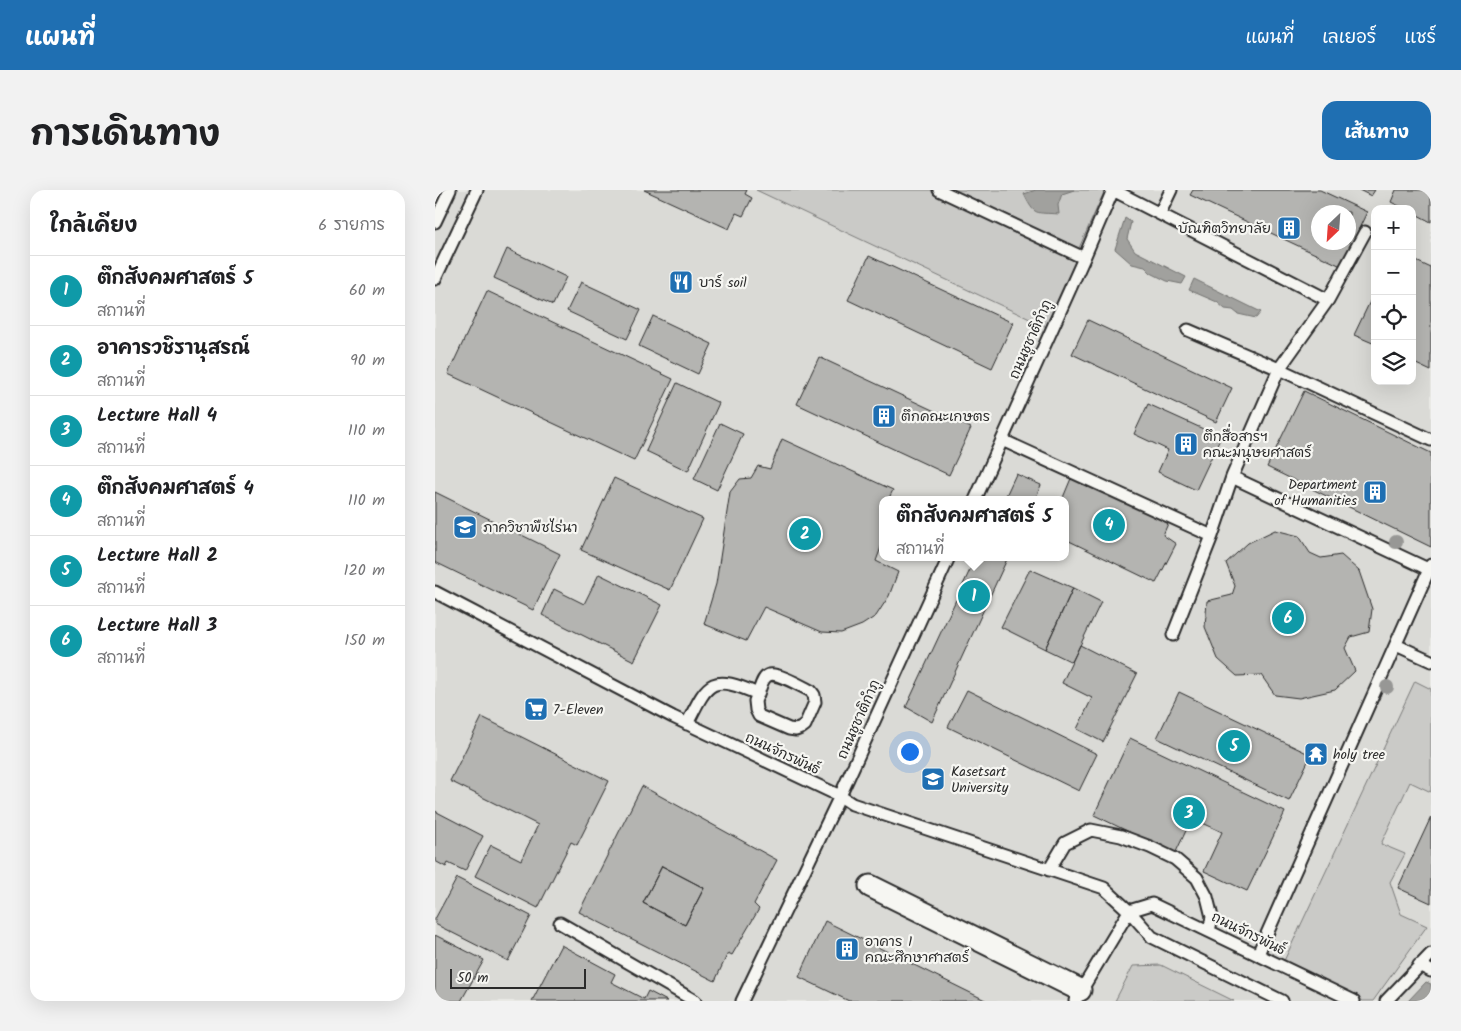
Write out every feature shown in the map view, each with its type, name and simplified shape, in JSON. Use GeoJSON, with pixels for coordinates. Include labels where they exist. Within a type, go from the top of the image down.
{"type":"FeatureCollection","features":[{"type":"Feature","properties":{"kind":"street"},"geometry":{"type":"LineString","coordinates":[[870,886],[1078,996]]}},
{"type":"Feature","properties":{"kind":"lane"},"geometry":{"type":"LineString","coordinates":[[435,222],[450,190]]}},
{"type":"Feature","properties":{"kind":"lane"},"geometry":{"type":"LineString","coordinates":[[435,279],[477,190]]}},
{"type":"Feature","properties":{"kind":"lane"},"geometry":{"type":"LineString","coordinates":[[939,190],[1083,258]]}},
{"type":"Feature","properties":{"kind":"lane"},"geometry":{"type":"LineString","coordinates":[[1113,190],[1328,300]]}},
{"type":"Feature","properties":{"kind":"lane","name":"ถนนชูชาติกำภู"},"geometry":{"type":"LineString","coordinates":[[977,496],[1113,190]]}},
{"type":"Feature","properties":{"kind":"lane"},"geometry":{"type":"LineString","coordinates":[[1160,214],[1171,190]]}},
{"type":"Feature","properties":{"kind":"lane"},"geometry":{"type":"LineString","coordinates":[[1173,635],[1212,536],[1232,477],[1279,369],[1328,300],[1365,232]]}},
{"type":"Feature","properties":{"kind":"lane"},"geometry":{"type":"LineString","coordinates":[[1188,330],[1279,369],[1431,440]]}},
{"type":"Feature","properties":{"kind":"lane"},"geometry":{"type":"LineString","coordinates":[[1002,440],[1212,536]]}},
{"type":"Feature","properties":{"kind":"lane"},"geometry":{"type":"LineString","coordinates":[[1232,477],[1430,567],[1258,954]]}},
{"type":"Feature","properties":{"kind":"lane","name":"ถนนชูชาติกำภู"},"geometry":{"type":"LineString","coordinates":[[742,1001],[840,796],[947,561]]}},
{"type":"Feature","properties":{"kind":"lane","name":"ถนนจักรพันธ์"},"geometry":{"type":"LineString","coordinates":[[435,592],[687,724],[840,796],[852,804],[1104,888],[1129,911],[1152,937],[1283,1001]]}},
{"type":"Feature","properties":{"kind":"lane"},"geometry":{"type":"LineString","coordinates":[[1396,645],[1431,661]]}},
{"type":"Feature","properties":{"kind":"lane"},"geometry":{"type":"LineString","coordinates":[[771,674],[811,691],[815,702],[805,725],[801,728],[789,729],[759,716],[755,701],[758,694],[765,678],[771,674]]}},
{"type":"Feature","properties":{"kind":"lane"},"geometry":{"type":"LineString","coordinates":[[687,724],[708,687],[718,682],[737,685],[758,694]]}},
{"type":"Feature","properties":{"kind":"lane"},"geometry":{"type":"LineString","coordinates":[[1049,870],[1065,843],[1091,830],[1121,836],[1175,859],[1197,878],[1207,897],[1212,917],[1209,930]]}},
{"type":"Feature","properties":{"kind":"lane","name":"ถนนจักรพันธ์"},"geometry":{"type":"LineString","coordinates":[[1129,911],[1152,904],[1354,1001]]}},
{"type":"Feature","properties":{"kind":"lane"},"geometry":{"type":"LineString","coordinates":[[1078,996],[1129,911]]}},
{"type":"Feature","properties":{"kind":"lane"},"geometry":{"type":"LineString","coordinates":[[560,923],[695,1001]]}},
{"type":"Feature","properties":{"kind":"lane"},"geometry":{"type":"LineString","coordinates":[[1386,1001],[1431,954]]}},
{"type":"Feature","properties":{"kind":"lane"},"geometry":{"type":"LineString","coordinates":[[1419,965],[1431,970]]}},
{"type":"Feature","properties":{"kind":"shaded area","name":"Kasetsart University"},"geometry":{"type":"Polygon","coordinates":[[[435,190],[1431,190],[1431,1001],[435,1001],[435,190]]]}},
{"type":"Feature","properties":{"kind":"shaded area"},"geometry":{"type":"Polygon","coordinates":[[[756,190],[939,190],[1084,258],[1051,329],[756,190]]]}},
{"type":"Feature","properties":{"kind":"shaded area"},"geometry":{"type":"Polygon","coordinates":[[[947,190],[1105,190],[1079,248],[947,190]]]}},
{"type":"Feature","properties":{"kind":"shaded area"},"geometry":{"type":"Polygon","coordinates":[[[1036,190],[1074,190],[1062,194],[1058,205],[1059,214],[1040,213],[1031,207],[1024,194],[1036,190]]]}},
{"type":"Feature","properties":{"kind":"shaded area"},"geometry":{"type":"Polygon","coordinates":[[[1125,218],[1131,222],[1127,239],[1135,251],[1186,277],[1182,284],[1167,281],[1151,273],[1145,267],[1132,264],[1115,249],[1125,218]]]}},
{"type":"Feature","properties":{"kind":"shaded area"},"geometry":{"type":"Polygon","coordinates":[[[1194,279],[1261,312],[1256,318],[1225,309],[1217,302],[1189,290],[1194,279]]]}},
{"type":"Feature","properties":{"kind":"shaded area"},"geometry":{"type":"Polygon","coordinates":[[[1415,681],[1431,689],[1431,792],[1410,782],[1381,844],[1405,854],[1390,882],[1401,914],[1427,926],[1373,1001],[1363,1001],[1283,963],[1415,681]]]}},
{"type":"Feature","properties":{"kind":"shaded area"},"geometry":{"type":"Polygon","coordinates":[[[1161,965],[1234,1001],[1115,1001],[1133,966],[1161,965]]]}},
{"type":"Feature","properties":{"kind":"shaded area"},"geometry":{"type":"Polygon","coordinates":[[[1426,982],[1431,984],[1431,1001],[1408,1001],[1426,982]]]}},
{"type":"Feature","properties":{"kind":"building"},"geometry":{"type":"Polygon","coordinates":[[[644,190],[747,190],[745,194],[752,198],[743,216],[736,213],[729,229],[644,190]]]}},
{"type":"Feature","properties":{"kind":"building","name":"บัณฑิตวิทยาลัย"},"geometry":{"type":"Polygon","coordinates":[[[1193,190],[1320,190],[1352,205],[1311,205],[1311,250],[1349,250],[1341,266],[1190,195],[1193,190]]]}},
{"type":"Feature","properties":{"kind":"building"},"geometry":{"type":"Polygon","coordinates":[[[1359,190],[1375,190],[1371,196],[1359,190]]]}},
{"type":"Feature","properties":{"kind":"building"},"geometry":{"type":"Polygon","coordinates":[[[1396,190],[1431,190],[1431,222],[1416,214],[1416,205],[1397,205],[1391,202],[1396,190]]]}},
{"type":"Feature","properties":{"kind":"building","name":"บัณฑิตวิทยาลัย"},"geometry":{"type":"Polygon","coordinates":[[[1356,207],[1367,212],[1356,235],[1356,207]]]}},
{"type":"Feature","properties":{"kind":"building"},"geometry":{"type":"Polygon","coordinates":[[[507,249],[566,277],[553,305],[494,278],[507,249]]]}},
{"type":"Feature","properties":{"kind":"building","name":"ตึกคณะเกษตร"},"geometry":{"type":"Polygon","coordinates":[[[869,256],[1013,323],[992,368],[848,300],[869,256]]]}},
{"type":"Feature","properties":{"kind":"building"},"geometry":{"type":"Polygon","coordinates":[[[1416,261],[1431,268],[1431,371],[1416,364],[1416,261]]]}},
{"type":"Feature","properties":{"kind":"building"},"geometry":{"type":"Polygon","coordinates":[[[581,282],[641,310],[627,339],[567,311],[581,282]]]}},
{"type":"Feature","properties":{"kind":"building"},"geometry":{"type":"Polygon","coordinates":[[[487,291],[673,379],[634,461],[448,374],[487,291]]]}},
{"type":"Feature","properties":{"kind":"building"},"geometry":{"type":"Polygon","coordinates":[[[1371,299],[1371,342],[1354,335],[1371,299]]]}},
{"type":"Feature","properties":{"kind":"building"},"geometry":{"type":"Polygon","coordinates":[[[653,316],[712,344],[698,374],[639,346],[653,316]]]}},
{"type":"Feature","properties":{"kind":"building"},"geometry":{"type":"Polygon","coordinates":[[[1088,320],[1232,388],[1216,422],[1072,354],[1088,320]]]}},
{"type":"Feature","properties":{"kind":"building","name":"ตึกคณะเกษตร"},"geometry":{"type":"Polygon","coordinates":[[[819,357],[971,428],[949,475],[797,404],[819,357]]]}},
{"type":"Feature","properties":{"kind":"building"},"geometry":{"type":"Polygon","coordinates":[[[677,383],[719,403],[688,471],[646,451],[677,383]]]}},
{"type":"Feature","properties":{"kind":"building","name":"Department of Humanities"},"geometry":{"type":"Polygon","coordinates":[[[1304,391],[1431,453],[1431,547],[1267,467],[1304,391]]]}},
{"type":"Feature","properties":{"kind":"building","name":"ตึกสื่อสารฯ คณะมนุษยศาสตร์"},"geometry":{"type":"Polygon","coordinates":[[[1148,404],[1221,437],[1196,490],[1158,472],[1168,450],[1134,434],[1148,404]]]}},
{"type":"Feature","properties":{"kind":"building"},"geometry":{"type":"Polygon","coordinates":[[[720,423],[743,434],[717,490],[694,479],[720,423]]]}},
{"type":"Feature","properties":{"kind":"building"},"geometry":{"type":"Polygon","coordinates":[[[782,439],[893,490],[890,496],[879,496],[879,553],[876,561],[898,572],[889,596],[876,616],[862,625],[841,633],[822,632],[764,607],[746,641],[704,624],[716,584],[730,492],[740,479],[751,478],[758,466],[770,469],[782,439]]]}},
{"type":"Feature","properties":{"kind":"building"},"geometry":{"type":"Polygon","coordinates":[[[1016,474],[1041,485],[1037,496],[1006,496],[1016,474]]]}},
{"type":"Feature","properties":{"kind":"building"},"geometry":{"type":"Polygon","coordinates":[[[1072,476],[1170,519],[1163,535],[1176,544],[1156,583],[1069,541],[1069,496],[1064,496],[1072,476]]]}},
{"type":"Feature","properties":{"kind":"building"},"geometry":{"type":"Polygon","coordinates":[[[614,478],[703,519],[670,590],[581,550],[614,478]]]}},
{"type":"Feature","properties":{"kind":"building"},"geometry":{"type":"Polygon","coordinates":[[[435,492],[560,554],[533,610],[435,562],[435,492]]]}},
{"type":"Feature","properties":{"kind":"building"},"geometry":{"type":"Polygon","coordinates":[[[1275,530],[1299,536],[1310,553],[1321,558],[1341,555],[1359,571],[1372,609],[1369,632],[1351,637],[1345,648],[1355,671],[1335,690],[1299,698],[1275,695],[1261,675],[1237,676],[1218,659],[1205,627],[1207,601],[1232,595],[1235,586],[1226,563],[1248,543],[1275,530]]]}},
{"type":"Feature","properties":{"kind":"building"},"geometry":{"type":"Polygon","coordinates":[[[974,561],[1006,561],[932,722],[906,707],[974,561]]]}},
{"type":"Feature","properties":{"kind":"building"},"geometry":{"type":"Polygon","coordinates":[[[1030,569],[1073,588],[1045,649],[1001,627],[1030,569]]]}},
{"type":"Feature","properties":{"kind":"building"},"geometry":{"type":"Polygon","coordinates":[[[599,574],[662,605],[634,661],[542,615],[554,589],[584,604],[599,574]]]}},
{"type":"Feature","properties":{"kind":"building"},"geometry":{"type":"Polygon","coordinates":[[[1073,588],[1101,602],[1072,662],[1045,649],[1073,588]]]}},
{"type":"Feature","properties":{"kind":"building"},"geometry":{"type":"Polygon","coordinates":[[[1080,645],[1137,674],[1103,742],[1077,729],[1092,698],[1062,683],[1080,645]]]}},
{"type":"Feature","properties":{"kind":"building"},"geometry":{"type":"Polygon","coordinates":[[[967,690],[1097,754],[1079,791],[948,727],[967,690]]]}},
{"type":"Feature","properties":{"kind":"building"},"geometry":{"type":"Polygon","coordinates":[[[1179,692],[1311,755],[1289,801],[1157,738],[1179,692]]]}},
{"type":"Feature","properties":{"kind":"building"},"geometry":{"type":"Polygon","coordinates":[[[482,717],[609,781],[577,845],[571,842],[538,908],[475,876],[491,845],[521,860],[538,825],[450,781],[482,717]]]}},
{"type":"Feature","properties":{"kind":"building"},"geometry":{"type":"Polygon","coordinates":[[[1130,738],[1285,812],[1247,891],[1204,871],[1222,832],[1192,818],[1175,854],[1094,815],[1130,738]]]}},
{"type":"Feature","properties":{"kind":"building"},"geometry":{"type":"Polygon","coordinates":[[[642,786],[777,860],[754,904],[759,909],[732,955],[728,953],[715,981],[579,912],[642,786]],[[662,866],[643,903],[685,925],[704,888],[662,866]]]}},
{"type":"Feature","properties":{"kind":"building"},"geometry":{"type":"Polygon","coordinates":[[[435,811],[483,836],[465,871],[448,863],[446,867],[435,861],[435,811]]]}},
{"type":"Feature","properties":{"kind":"building"},"geometry":{"type":"Polygon","coordinates":[[[1431,817],[1431,903],[1398,888],[1431,817]]]}},
{"type":"Feature","properties":{"kind":"building"},"geometry":{"type":"Polygon","coordinates":[[[662,866],[704,888],[685,925],[643,903],[662,866]]]}},
{"type":"Feature","properties":{"kind":"building"},"geometry":{"type":"Polygon","coordinates":[[[457,878],[531,916],[508,961],[435,924],[435,919],[457,878]]]}},
{"type":"Feature","properties":{"kind":"building","name":"อาคาร 1 คณะศึกษาศาสตร์"},"geometry":{"type":"Polygon","coordinates":[[[825,921],[987,1001],[849,1001],[799,977],[825,921]]]}},
{"type":"Feature","properties":{"kind":"building"},"geometry":{"type":"Polygon","coordinates":[[[435,935],[484,960],[461,1001],[435,1001],[435,935]]]}},
{"type":"Feature","properties":{"kind":"building"},"geometry":{"type":"Polygon","coordinates":[[[561,945],[615,974],[611,982],[644,999],[648,991],[667,1001],[532,1001],[561,945]]]}},
{"type":"Feature","properties":{"kind":"place","name":"บัณฑิตวิทยาลัย"},"geometry":{"type":"Point","coordinates":[1289,228]}},
{"type":"Feature","properties":{"kind":"place","name":"บาร์ soil"},"geometry":{"type":"Point","coordinates":[681,282]}},
{"type":"Feature","properties":{"kind":"place","name":"ตึกคณะเกษตร"},"geometry":{"type":"Point","coordinates":[884,416]}},
{"type":"Feature","properties":{"kind":"place","name":"ตึกสื่อสารฯ คณะมนุษยศาสตร์"},"geometry":{"type":"Point","coordinates":[1186,444]}},
{"type":"Feature","properties":{"kind":"place","name":"Department of Humanities"},"geometry":{"type":"Point","coordinates":[1375,492]}},
{"type":"Feature","properties":{"kind":"place","name":"ตึกสังคมศาสตร์ 4"},"geometry":{"type":"Point","coordinates":[1109,525]}},
{"type":"Feature","properties":{"kind":"place","name":"ภาควิชาพืชไร่นา"},"geometry":{"type":"Point","coordinates":[465,527]}},
{"type":"Feature","properties":{"kind":"place","name":"อาคารวชิรานุสรณ์"},"geometry":{"type":"Point","coordinates":[805,534]}},
{"type":"Feature","properties":{"kind":"place","name":"ตึกสังคมศาสตร์ 5"},"geometry":{"type":"Point","coordinates":[974,596]}},
{"type":"Feature","properties":{"kind":"place","name":"Lecture Hall 3"},"geometry":{"type":"Point","coordinates":[1288,618]}},
{"type":"Feature","properties":{"kind":"place","name":"7-Eleven"},"geometry":{"type":"Point","coordinates":[536,709]}},
{"type":"Feature","properties":{"kind":"place","name":"Lecture Hall 2"},"geometry":{"type":"Point","coordinates":[1234,746]}},
{"type":"Feature","properties":{"kind":"place","name":"holy tree"},"geometry":{"type":"Point","coordinates":[1316,754]}},
{"type":"Feature","properties":{"kind":"place","name":"Kasetsart University"},"geometry":{"type":"Point","coordinates":[933,779]}},
{"type":"Feature","properties":{"kind":"place","name":"Lecture Hall 4"},"geometry":{"type":"Point","coordinates":[1189,813]}},
{"type":"Feature","properties":{"kind":"place","name":"อาคาร 1 คณะศึกษาศาสตร์"},"geometry":{"type":"Point","coordinates":[847,949]}}]}
